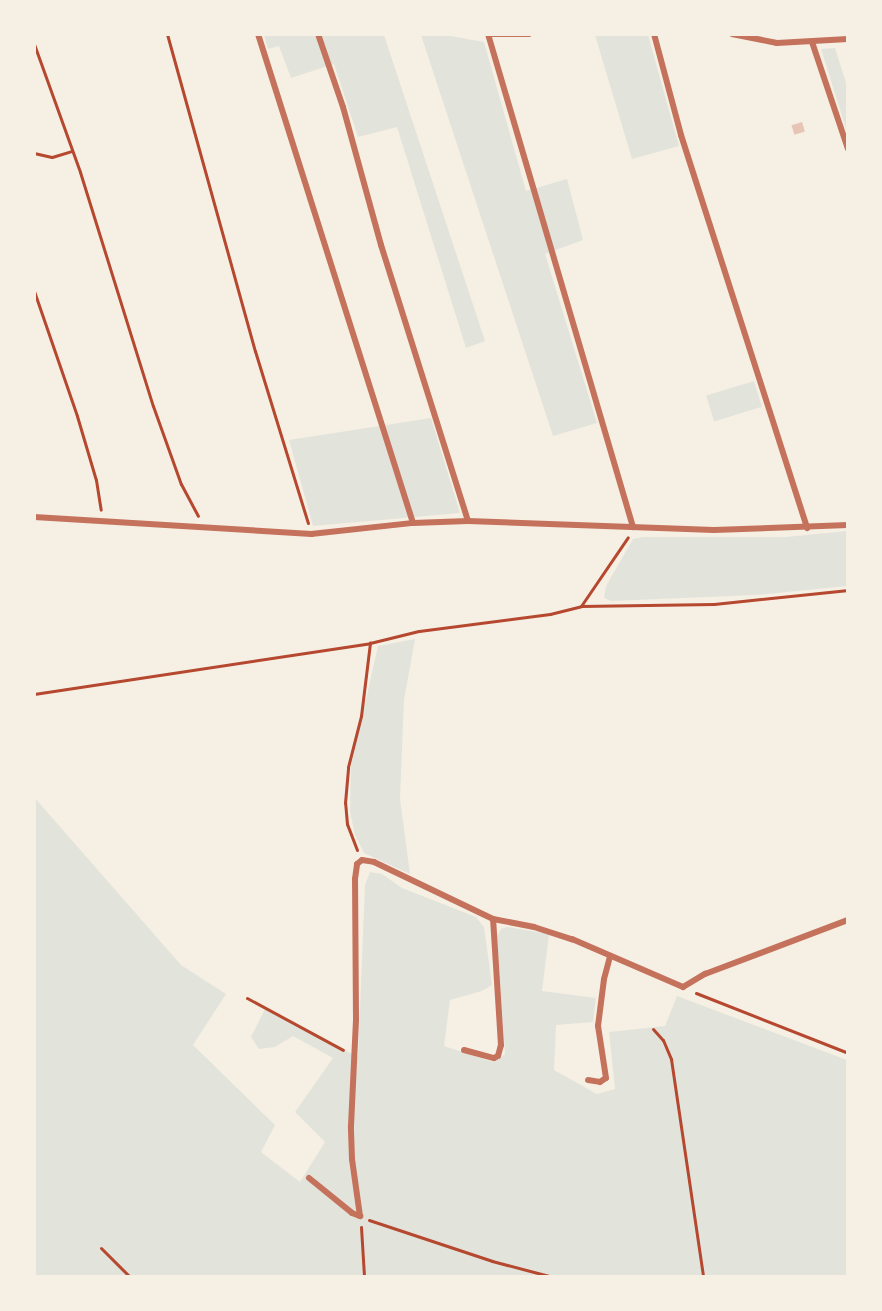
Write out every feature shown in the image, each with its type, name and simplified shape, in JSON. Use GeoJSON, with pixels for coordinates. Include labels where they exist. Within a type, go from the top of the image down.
{"type":"FeatureCollection","features":[{"type":"Feature","properties":{"kind":"street"},"geometry":{"type":"LineString","coordinates":[[258,34],[413,523]]}},
{"type":"Feature","properties":{"kind":"street"},"geometry":{"type":"LineString","coordinates":[[318,34],[343,107],[381,244],[468,521]]}},
{"type":"Feature","properties":{"kind":"street"},"geometry":{"type":"LineString","coordinates":[[529,34],[489,34],[633,527]]}},
{"type":"Feature","properties":{"kind":"street"},"geometry":{"type":"LineString","coordinates":[[654,34],[681,135],[807,528]]}},
{"type":"Feature","properties":{"kind":"street"},"geometry":{"type":"LineString","coordinates":[[732,34],[766,42],[848,39]]}},
{"type":"Feature","properties":{"kind":"street"},"geometry":{"type":"LineString","coordinates":[[812,42],[848,149]]}},
{"type":"Feature","properties":{"kind":"street"},"geometry":{"type":"LineString","coordinates":[[34,518],[311,534],[413,523],[468,521],[714,530],[848,525]]}},
{"type":"Feature","properties":{"kind":"street"},"geometry":{"type":"LineString","coordinates":[[309,1178],[352,1213],[360,1216],[352,1160],[355,879],[357,864],[362,860],[374,862],[493,919],[544,930],[683,987],[705,974],[848,920]]}},
{"type":"Feature","properties":{"kind":"street"},"geometry":{"type":"LineString","coordinates":[[464,1050],[494,1058],[498,1056],[501,1045],[493,919]]}},
{"type":"Feature","properties":{"kind":"street"},"geometry":{"type":"LineString","coordinates":[[588,1080],[600,1082],[606,1078],[598,1026],[604,979],[610,957]]}},
{"type":"Feature","properties":{"kind":"path"},"geometry":{"type":"LineString","coordinates":[[167,34],[255,351],[311,534]]}},
{"type":"Feature","properties":{"kind":"path"},"geometry":{"type":"LineString","coordinates":[[34,44],[72,151],[156,416],[181,484],[205,529]]}},
{"type":"Feature","properties":{"kind":"path"},"geometry":{"type":"LineString","coordinates":[[34,153],[52,157],[72,151]]}},
{"type":"Feature","properties":{"kind":"path"},"geometry":{"type":"LineString","coordinates":[[34,291],[77,416],[96,480],[103,523]]}},
{"type":"Feature","properties":{"kind":"path"},"geometry":{"type":"LineString","coordinates":[[581,606],[633,527]]}},
{"type":"Feature","properties":{"kind":"path"},"geometry":{"type":"LineString","coordinates":[[34,694],[370,643],[419,632],[550,614],[581,606],[714,604],[848,590]]}},
{"type":"Feature","properties":{"kind":"path"},"geometry":{"type":"LineString","coordinates":[[362,860],[347,824],[345,803],[348,767],[361,716],[370,643]]}},
{"type":"Feature","properties":{"kind":"path"},"geometry":{"type":"LineString","coordinates":[[34,651],[34,659]]}},
{"type":"Feature","properties":{"kind":"path"},"geometry":{"type":"LineString","coordinates":[[683,987],[717,1004],[848,1053]]}},
{"type":"Feature","properties":{"kind":"path"},"geometry":{"type":"LineString","coordinates":[[247,998],[332,1046],[354,1054]]}},
{"type":"Feature","properties":{"kind":"path"},"geometry":{"type":"LineString","coordinates":[[653,1029],[663,1040],[671,1059],[703,1276]]}},
{"type":"Feature","properties":{"kind":"path"},"geometry":{"type":"LineString","coordinates":[[364,1276],[360,1216],[398,1232],[549,1276]]}},
{"type":"Feature","properties":{"kind":"path"},"geometry":{"type":"LineString","coordinates":[[101,1248],[129,1276]]}},
{"type":"Feature","properties":{"kind":"shaded area"},"geometry":{"type":"Polygon","coordinates":[[[264,35],[384,35],[485,341],[466,348],[397,127],[358,137],[334,64],[291,78],[279,46],[268,49],[264,35]]]}},
{"type":"Feature","properties":{"kind":"shaded area"},"geometry":{"type":"Polygon","coordinates":[[[421,35],[445,35],[484,42],[526,191],[567,179],[583,240],[545,254],[597,423],[553,436],[421,35]]]}},
{"type":"Feature","properties":{"kind":"shaded area"},"geometry":{"type":"Polygon","coordinates":[[[595,35],[648,35],[679,146],[632,159],[595,35]]]}},
{"type":"Feature","properties":{"kind":"shaded area"},"geometry":{"type":"Polygon","coordinates":[[[835,48],[847,86],[847,132],[821,49],[835,48]]]}},
{"type":"Feature","properties":{"kind":"shaded area"},"geometry":{"type":"Polygon","coordinates":[[[754,381],[762,407],[714,421],[706,396],[754,381]]]}},
{"type":"Feature","properties":{"kind":"shaded area"},"geometry":{"type":"Polygon","coordinates":[[[431,418],[460,513],[313,526],[289,440],[431,418]]]}},
{"type":"Feature","properties":{"kind":"shaded area"},"geometry":{"type":"Polygon","coordinates":[[[847,531],[847,586],[756,595],[611,601],[604,598],[606,586],[633,539],[643,537],[786,537],[847,531]]]}},
{"type":"Feature","properties":{"kind":"shaded area"},"geometry":{"type":"Polygon","coordinates":[[[415,639],[404,700],[400,799],[410,874],[364,853],[355,835],[350,812],[351,766],[378,646],[415,639]]]}},
{"type":"Feature","properties":{"kind":"shaded area"},"geometry":{"type":"Polygon","coordinates":[[[34,797],[181,965],[226,994],[193,1045],[275,1125],[261,1152],[300,1182],[325,1142],[295,1112],[333,1058],[293,1036],[275,1047],[259,1049],[251,1037],[265,1009],[358,1057],[365,885],[370,872],[382,874],[402,888],[476,917],[484,927],[492,985],[482,991],[450,1000],[444,1046],[493,1062],[505,1054],[497,936],[501,929],[508,927],[549,934],[542,991],[596,998],[593,1022],[556,1025],[554,1070],[597,1094],[615,1089],[609,1032],[665,1026],[677,996],[847,1060],[847,1276],[35,1276],[34,797]]]}},
{"type":"Feature","properties":{"kind":"building"},"geometry":{"type":"Polygon","coordinates":[[[802,122],[805,132],[794,135],[791,125],[802,122]]]}}]}
